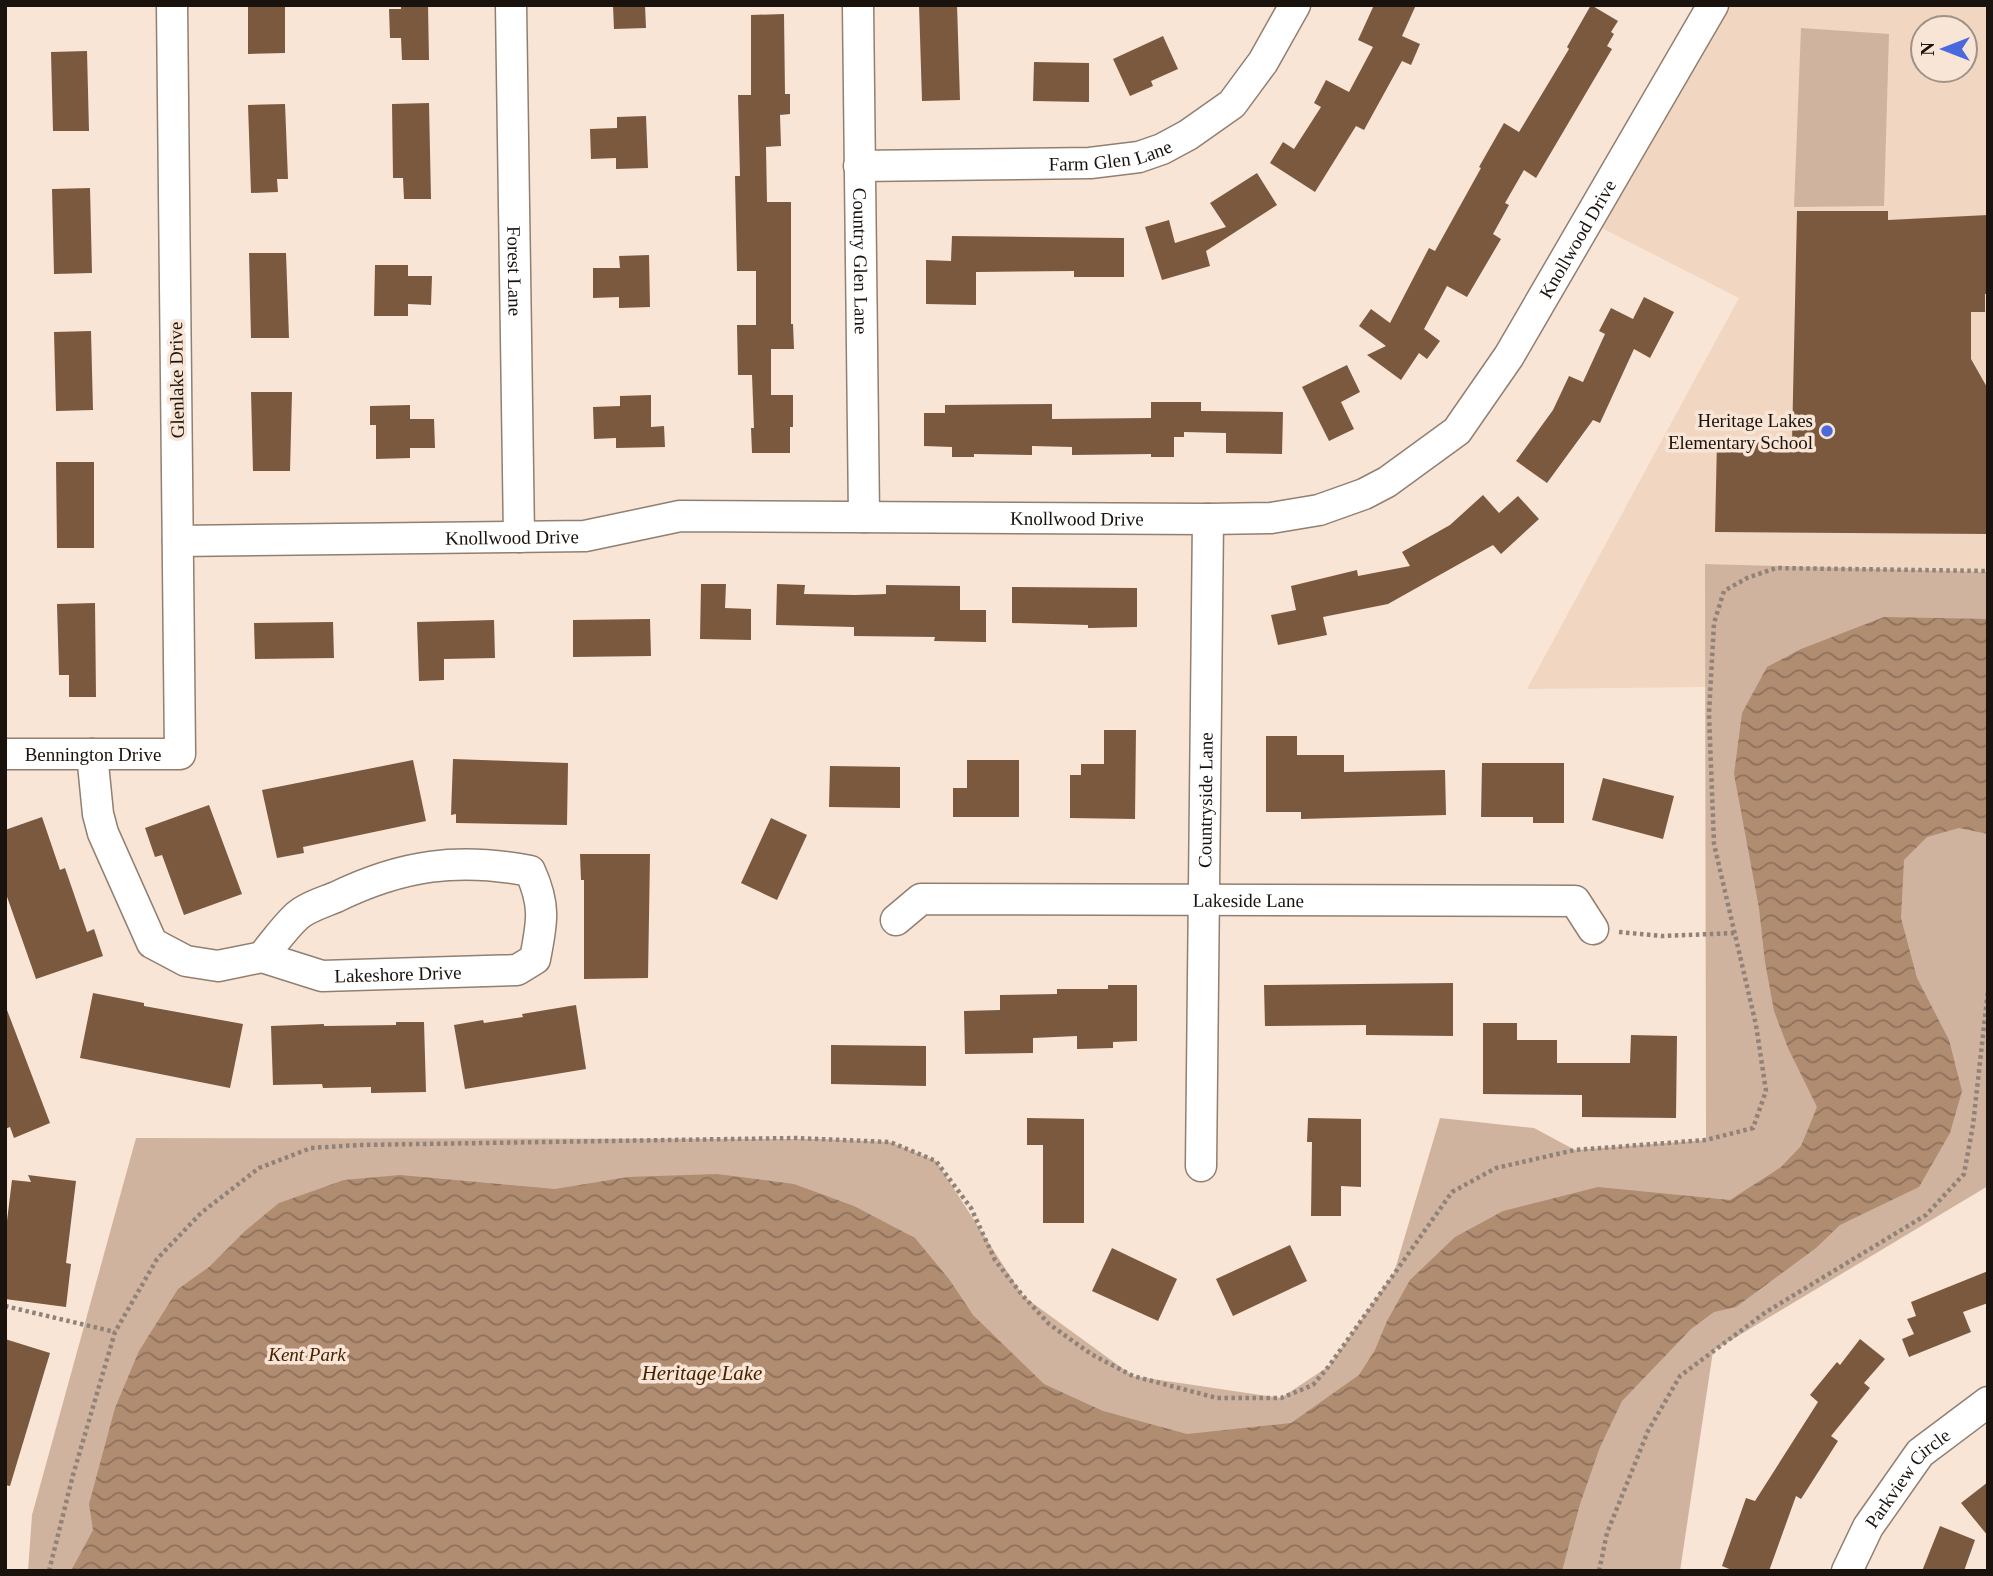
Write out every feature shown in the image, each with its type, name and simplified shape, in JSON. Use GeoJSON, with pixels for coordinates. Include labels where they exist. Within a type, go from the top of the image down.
{"type":"FeatureCollection","features":[{"type":"Feature","properties":{"kind":"street","name":"Glenlake Drive"},"geometry":{"type":"LineString","coordinates":[[172,5],[180,754]]}},
{"type":"Feature","properties":{"kind":"street","name":"Forest Lane"},"geometry":{"type":"LineString","coordinates":[[511,5],[519,537]]}},
{"type":"Feature","properties":{"kind":"street","name":"Country Glen Lane"},"geometry":{"type":"LineString","coordinates":[[858,5],[863,517]]}},
{"type":"Feature","properties":{"kind":"street","name":"Farm Glen Lane"},"geometry":{"type":"LineString","coordinates":[[859,166],[1090,163],[1139,156],[1162,149],[1188,135],[1232,104],[1263,62],[1295,5]]}},
{"type":"Feature","properties":{"kind":"street","name":"Knollwood Drive"},"geometry":{"type":"LineString","coordinates":[[178,541],[585,536],[680,516],[1271,519],[1319,510],[1364,494],[1387,482],[1457,431],[1508,356],[1713,5]]}},
{"type":"Feature","properties":{"kind":"street","name":"Countryside Lane"},"geometry":{"type":"LineString","coordinates":[[1201,1166],[1208,519]]}},
{"type":"Feature","properties":{"kind":"street","name":"Bennington Drive"},"geometry":{"type":"LineString","coordinates":[[5,754],[180,754]]}},
{"type":"Feature","properties":{"kind":"street"},"geometry":{"type":"LineString","coordinates":[[92,754],[98,814],[103,833],[152,943],[173,956],[218,967],[261,957]]}},
{"type":"Feature","properties":{"kind":"street","name":"Lakeshore Drive"},"geometry":{"type":"LineString","coordinates":[[434,866],[510,867],[530,871],[539,892],[543,919],[535,959],[517,970],[322,976],[261,957],[298,914],[361,884],[396,872],[434,866]]}},
{"type":"Feature","properties":{"kind":"street","name":"Lakeside Lane"},"geometry":{"type":"LineString","coordinates":[[896,920],[921,899],[1575,901],[1593,929]]}},
{"type":"Feature","properties":{"kind":"street","name":"Parkview Circle"},"geometry":{"type":"LineString","coordinates":[[1847,1571],[1868,1527],[1920,1454],[1988,1402]]}},
{"type":"Feature","properties":{"kind":"path"},"geometry":{"type":"LineString","coordinates":[[1593,929],[1662,936],[1736,933]]}},
{"type":"Feature","properties":{"kind":"path"},"geometry":{"type":"LineString","coordinates":[[1599,1571],[1608,1533],[1648,1431],[1680,1376],[1766,1312],[1926,1215],[1964,1174],[1973,1125],[1988,990]]}},
{"type":"Feature","properties":{"kind":"path"},"geometry":{"type":"LineString","coordinates":[[5,1306],[115,1332],[73,1475],[49,1571]]}},
{"type":"Feature","properties":{"kind":"shaded area","name":"Heritage Lakes Elementary School"},"geometry":{"type":"Polygon","coordinates":[[[1728,5],[1988,5],[1988,572],[1705,564],[1706,687],[1527,689],[1739,298],[1596,225],[1728,5]]]}},
{"type":"Feature","properties":{"kind":"green space"},"geometry":{"type":"Polygon","coordinates":[[[1801,28],[1889,34],[1884,206],[1794,207],[1801,28]]]}},
{"type":"Feature","properties":{"kind":"green space","name":"Heritage Lake"},"geometry":{"type":"Polygon","coordinates":[[[1705,564],[1988,572],[1988,1186],[1713,1351],[1680,1571],[28,1571],[32,1515],[136,1138],[820,1139],[890,1142],[936,1161],[1023,1296],[1133,1376],[1281,1398],[1329,1366],[1394,1273],[1440,1118],[1534,1128],[1575,1150],[1706,1140],[1705,564]]]}},
{"type":"Feature","properties":{"kind":"water","name":"Heritage Lake"},"geometry":{"type":"Polygon","coordinates":[[[1884,617],[1988,619],[1988,834],[1959,828],[1927,837],[1904,860],[1901,918],[1917,978],[1949,1040],[1962,1091],[1950,1133],[1919,1187],[1840,1225],[1816,1248],[1736,1307],[1714,1312],[1691,1329],[1622,1401],[1600,1447],[1580,1504],[1562,1571],[71,1571],[93,1530],[89,1504],[115,1408],[139,1351],[178,1289],[209,1267],[245,1231],[279,1203],[344,1180],[400,1175],[555,1189],[628,1177],[717,1174],[794,1184],[854,1206],[915,1238],[949,1279],[973,1315],[1044,1384],[1103,1411],[1187,1434],[1291,1423],[1359,1375],[1375,1350],[1387,1321],[1410,1280],[1455,1237],[1503,1211],[1598,1187],[1730,1200],[1781,1167],[1801,1146],[1817,1107],[1788,1048],[1774,1011],[1759,908],[1734,774],[1742,713],[1767,667],[1801,649],[1884,617]]]}},
{"type":"Feature","properties":{"kind":"building"},"geometry":{"type":"Polygon","coordinates":[[[248,5],[285,5],[285,53],[248,54],[248,5]]]}},
{"type":"Feature","properties":{"kind":"building"},"geometry":{"type":"Polygon","coordinates":[[[401,5],[428,5],[429,60],[402,60],[401,38],[390,38],[389,9],[401,9],[401,5]]]}},
{"type":"Feature","properties":{"kind":"building"},"geometry":{"type":"Polygon","coordinates":[[[613,5],[645,5],[646,28],[614,29],[613,5]]]}},
{"type":"Feature","properties":{"kind":"building"},"geometry":{"type":"Polygon","coordinates":[[[919,5],[957,5],[960,100],[922,101],[919,5]]]}},
{"type":"Feature","properties":{"kind":"building"},"geometry":{"type":"Polygon","coordinates":[[[1374,5],[1416,5],[1402,36],[1420,44],[1411,65],[1402,61],[1364,130],[1356,126],[1315,192],[1270,163],[1283,142],[1294,149],[1321,107],[1314,103],[1326,80],[1349,92],[1373,47],[1358,40],[1374,5]]]}},
{"type":"Feature","properties":{"kind":"building"},"geometry":{"type":"Polygon","coordinates":[[[1591,5],[1618,21],[1607,46],[1612,49],[1536,178],[1524,170],[1505,203],[1509,205],[1493,234],[1501,239],[1467,297],[1447,286],[1424,329],[1440,341],[1427,359],[1419,353],[1401,380],[1367,355],[1386,346],[1359,326],[1371,309],[1390,323],[1429,248],[1435,251],[1504,123],[1519,132],[1569,49],[1567,47],[1591,5]]]}},
{"type":"Feature","properties":{"kind":"building"},"geometry":{"type":"Polygon","coordinates":[[[784,14],[785,94],[790,94],[790,114],[780,115],[781,146],[766,147],[767,202],[791,202],[791,324],[794,349],[771,349],[771,395],[793,395],[793,427],[790,427],[790,453],[752,453],[752,375],[738,375],[737,325],[756,325],[756,271],[737,271],[735,176],[740,176],[738,95],[751,95],[751,15],[784,14]]]}},
{"type":"Feature","properties":{"kind":"building"},"geometry":{"type":"Polygon","coordinates":[[[1163,36],[1178,69],[1151,81],[1153,86],[1130,96],[1113,59],[1163,36]]]}},
{"type":"Feature","properties":{"kind":"building"},"geometry":{"type":"Polygon","coordinates":[[[87,51],[89,131],[53,131],[51,52],[87,51]]]}},
{"type":"Feature","properties":{"kind":"building"},"geometry":{"type":"Polygon","coordinates":[[[1034,62],[1089,63],[1089,102],[1033,101],[1034,62]]]}},
{"type":"Feature","properties":{"kind":"building"},"geometry":{"type":"Polygon","coordinates":[[[429,103],[431,199],[404,199],[403,178],[393,178],[392,104],[429,103]]]}},
{"type":"Feature","properties":{"kind":"building"},"geometry":{"type":"Polygon","coordinates":[[[285,104],[288,179],[277,179],[278,192],[251,193],[248,105],[285,104]]]}},
{"type":"Feature","properties":{"kind":"building"},"geometry":{"type":"Polygon","coordinates":[[[646,116],[648,168],[616,169],[616,158],[591,159],[590,129],[617,128],[617,117],[646,116]]]}},
{"type":"Feature","properties":{"kind":"building"},"geometry":{"type":"Polygon","coordinates":[[[1257,173],[1277,205],[1206,251],[1210,266],[1162,280],[1145,227],[1169,220],[1175,243],[1226,227],[1210,203],[1257,173]]]}},
{"type":"Feature","properties":{"kind":"building"},"geometry":{"type":"Polygon","coordinates":[[[90,188],[92,273],[54,274],[52,189],[90,188]]]}},
{"type":"Feature","properties":{"kind":"building","name":"Heritage Lakes Elementary School"},"geometry":{"type":"Polygon","coordinates":[[[1797,211],[1888,211],[1888,220],[1988,215],[1988,294],[1985,294],[1985,312],[1971,312],[1971,359],[1988,389],[1988,534],[1715,532],[1717,441],[1792,442],[1797,211]]]}},
{"type":"Feature","properties":{"kind":"building"},"geometry":{"type":"Polygon","coordinates":[[[952,236],[1124,238],[1124,277],[1074,277],[1074,271],[976,272],[976,305],[926,304],[926,260],[951,261],[952,236]]]}},
{"type":"Feature","properties":{"kind":"building"},"geometry":{"type":"Polygon","coordinates":[[[249,253],[286,253],[289,338],[251,338],[249,253]]]}},
{"type":"Feature","properties":{"kind":"building"},"geometry":{"type":"Polygon","coordinates":[[[649,255],[650,307],[619,308],[619,297],[593,298],[593,268],[620,268],[619,256],[649,255]]]}},
{"type":"Feature","properties":{"kind":"building"},"geometry":{"type":"Polygon","coordinates":[[[375,265],[408,265],[408,276],[432,276],[431,305],[408,304],[408,316],[374,316],[375,265]]]}},
{"type":"Feature","properties":{"kind":"building"},"geometry":{"type":"Polygon","coordinates":[[[1644,297],[1674,312],[1650,358],[1634,349],[1600,423],[1593,420],[1547,483],[1516,461],[1553,410],[1569,376],[1583,382],[1605,334],[1599,331],[1611,308],[1633,319],[1644,297]]]}},
{"type":"Feature","properties":{"kind":"building"},"geometry":{"type":"Polygon","coordinates":[[[91,331],[93,410],[56,411],[54,332],[91,331]]]}},
{"type":"Feature","properties":{"kind":"building"},"geometry":{"type":"Polygon","coordinates":[[[1347,365],[1360,392],[1341,402],[1354,429],[1329,441],[1302,387],[1347,365]]]}},
{"type":"Feature","properties":{"kind":"building"},"geometry":{"type":"Polygon","coordinates":[[[251,392],[292,392],[290,471],[253,471],[251,392]]]}},
{"type":"Feature","properties":{"kind":"building"},"geometry":{"type":"Polygon","coordinates":[[[651,395],[651,427],[664,426],[665,447],[616,448],[616,438],[594,439],[593,407],[620,406],[620,396],[651,395]]]}},
{"type":"Feature","properties":{"kind":"building"},"geometry":{"type":"Polygon","coordinates":[[[1151,402],[1201,402],[1201,411],[1283,412],[1282,454],[1226,453],[1226,433],[1184,432],[1184,437],[1174,437],[1174,457],[1151,457],[1151,454],[1072,455],[1072,447],[1032,446],[1032,455],[974,454],[974,457],[952,457],[952,447],[924,446],[924,413],[945,413],[945,405],[1052,404],[1052,419],[1151,418],[1151,402]]]}},
{"type":"Feature","properties":{"kind":"building"},"geometry":{"type":"Polygon","coordinates":[[[410,405],[410,419],[434,419],[435,448],[410,448],[410,458],[376,459],[376,425],[370,425],[370,406],[410,405]]]}},
{"type":"Feature","properties":{"kind":"building"},"geometry":{"type":"Polygon","coordinates":[[[56,462],[94,462],[94,548],[57,548],[56,462]]]}},
{"type":"Feature","properties":{"kind":"building"},"geometry":{"type":"Polygon","coordinates":[[[1483,495],[1499,513],[1518,496],[1539,519],[1501,554],[1493,545],[1388,604],[1323,617],[1327,635],[1278,645],[1271,615],[1296,610],[1291,586],[1357,570],[1358,576],[1410,566],[1402,552],[1450,525],[1483,495]]]}},
{"type":"Feature","properties":{"kind":"building"},"geometry":{"type":"Polygon","coordinates":[[[701,584],[726,584],[725,608],[751,609],[751,640],[700,639],[701,584]]]}},
{"type":"Feature","properties":{"kind":"building"},"geometry":{"type":"Polygon","coordinates":[[[777,584],[805,585],[804,594],[855,595],[886,594],[886,585],[960,586],[960,610],[986,610],[986,642],[934,641],[935,637],[854,636],[854,627],[776,625],[777,584]]]}},
{"type":"Feature","properties":{"kind":"building"},"geometry":{"type":"Polygon","coordinates":[[[1012,587],[1137,588],[1137,627],[1088,628],[1088,625],[1012,623],[1012,587]]]}},
{"type":"Feature","properties":{"kind":"building"},"geometry":{"type":"Polygon","coordinates":[[[95,603],[96,697],[69,697],[69,675],[59,675],[57,604],[95,603]]]}},
{"type":"Feature","properties":{"kind":"building"},"geometry":{"type":"Polygon","coordinates":[[[650,619],[651,656],[573,657],[573,620],[650,619]]]}},
{"type":"Feature","properties":{"kind":"building"},"geometry":{"type":"Polygon","coordinates":[[[494,620],[495,658],[444,659],[444,680],[419,681],[417,622],[494,620]]]}},
{"type":"Feature","properties":{"kind":"building"},"geometry":{"type":"Polygon","coordinates":[[[333,622],[334,658],[255,659],[254,623],[333,622]]]}},
{"type":"Feature","properties":{"kind":"building"},"geometry":{"type":"Polygon","coordinates":[[[1104,730],[1136,730],[1135,819],[1070,818],[1070,775],[1081,775],[1081,764],[1104,764],[1104,730]]]}},
{"type":"Feature","properties":{"kind":"building"},"geometry":{"type":"Polygon","coordinates":[[[1266,736],[1297,736],[1297,755],[1344,755],[1344,772],[1445,770],[1446,815],[1301,819],[1301,812],[1266,812],[1266,736]]]}},
{"type":"Feature","properties":{"kind":"building"},"geometry":{"type":"Polygon","coordinates":[[[453,759],[568,763],[567,825],[456,823],[456,814],[451,815],[453,759]]]}},
{"type":"Feature","properties":{"kind":"building"},"geometry":{"type":"Polygon","coordinates":[[[413,760],[426,821],[303,847],[304,853],[277,858],[262,790],[413,760]]]}},
{"type":"Feature","properties":{"kind":"building"},"geometry":{"type":"Polygon","coordinates":[[[967,760],[1019,760],[1019,817],[953,817],[953,788],[967,788],[967,760]]]}},
{"type":"Feature","properties":{"kind":"building"},"geometry":{"type":"Polygon","coordinates":[[[1482,763],[1564,763],[1564,823],[1533,823],[1533,817],[1481,817],[1482,763]]]}},
{"type":"Feature","properties":{"kind":"building"},"geometry":{"type":"Polygon","coordinates":[[[830,766],[900,767],[900,808],[829,807],[830,766]]]}},
{"type":"Feature","properties":{"kind":"building"},"geometry":{"type":"Polygon","coordinates":[[[1603,778],[1674,796],[1663,839],[1592,820],[1603,778]]]}},
{"type":"Feature","properties":{"kind":"building"},"geometry":{"type":"Polygon","coordinates":[[[209,805],[242,894],[184,915],[162,855],[155,857],[145,828],[209,805]]]}},
{"type":"Feature","properties":{"kind":"building"},"geometry":{"type":"Polygon","coordinates":[[[42,817],[60,870],[65,868],[87,932],[94,929],[103,956],[36,979],[5,891],[5,830],[42,817]]]}},
{"type":"Feature","properties":{"kind":"building"},"geometry":{"type":"Polygon","coordinates":[[[771,818],[807,835],[777,900],[741,883],[771,818]]]}},
{"type":"Feature","properties":{"kind":"building"},"geometry":{"type":"Polygon","coordinates":[[[580,854],[650,854],[648,978],[584,979],[584,880],[581,880],[580,854]]]}},
{"type":"Feature","properties":{"kind":"building"},"geometry":{"type":"Polygon","coordinates":[[[1453,983],[1453,1036],[1366,1035],[1366,1025],[1265,1026],[1264,985],[1453,983]]]}},
{"type":"Feature","properties":{"kind":"building"},"geometry":{"type":"Polygon","coordinates":[[[1108,985],[1137,985],[1137,1041],[1113,1042],[1113,1048],[1077,1049],[1077,1036],[1033,1038],[1033,1053],[965,1054],[964,1011],[1000,1010],[1000,995],[1057,994],[1057,989],[1108,989],[1108,985]]]}},
{"type":"Feature","properties":{"kind":"building"},"geometry":{"type":"Polygon","coordinates":[[[93,993],[144,1003],[144,1006],[243,1024],[230,1088],[80,1058],[93,993]]]}},
{"type":"Feature","properties":{"kind":"building"},"geometry":{"type":"Polygon","coordinates":[[[576,1005],[586,1069],[465,1089],[454,1025],[523,1017],[522,1014],[576,1005]]]}},
{"type":"Feature","properties":{"kind":"building"},"geometry":{"type":"Polygon","coordinates":[[[7,1010],[50,1123],[14,1138],[10,1127],[5,1129],[7,1010]]]}},
{"type":"Feature","properties":{"kind":"building"},"geometry":{"type":"Polygon","coordinates":[[[396,1022],[424,1022],[426,1092],[371,1093],[371,1087],[273,1085],[271,1026],[396,1025],[396,1022]]]}},
{"type":"Feature","properties":{"kind":"building"},"geometry":{"type":"Polygon","coordinates":[[[1483,1023],[1517,1023],[1517,1040],[1557,1040],[1557,1063],[1630,1063],[1631,1035],[1677,1036],[1676,1118],[1582,1117],[1582,1095],[1483,1094],[1483,1023]]]}},
{"type":"Feature","properties":{"kind":"building"},"geometry":{"type":"Polygon","coordinates":[[[831,1045],[926,1046],[926,1086],[831,1084],[831,1045]]]}},
{"type":"Feature","properties":{"kind":"building"},"geometry":{"type":"Polygon","coordinates":[[[1027,1118],[1084,1119],[1084,1223],[1043,1223],[1043,1145],[1027,1145],[1027,1118]]]}},
{"type":"Feature","properties":{"kind":"building"},"geometry":{"type":"Polygon","coordinates":[[[1308,1118],[1361,1119],[1361,1187],[1341,1186],[1341,1216],[1311,1216],[1312,1142],[1307,1142],[1308,1118]]]}},
{"type":"Feature","properties":{"kind":"building"},"geometry":{"type":"Polygon","coordinates":[[[28,1175],[76,1181],[66,1263],[71,1264],[66,1307],[5,1299],[6,1229],[12,1180],[31,1182],[28,1175]]]}},
{"type":"Feature","properties":{"kind":"building"},"geometry":{"type":"Polygon","coordinates":[[[1290,1245],[1307,1281],[1233,1316],[1216,1279],[1290,1245]]]}},
{"type":"Feature","properties":{"kind":"building"},"geometry":{"type":"Polygon","coordinates":[[[1112,1248],[1177,1279],[1158,1321],[1092,1291],[1112,1248]]]}},
{"type":"Feature","properties":{"kind":"building"},"geometry":{"type":"Polygon","coordinates":[[[1988,1271],[1988,1303],[1963,1312],[1971,1332],[1909,1357],[1902,1339],[1914,1334],[1907,1319],[1916,1316],[1911,1302],[1988,1271]]]}},
{"type":"Feature","properties":{"kind":"building"},"geometry":{"type":"Polygon","coordinates":[[[5,1339],[50,1353],[10,1486],[5,1485],[5,1339]]]}},
{"type":"Feature","properties":{"kind":"building"},"geometry":{"type":"Polygon","coordinates":[[[1860,1339],[1885,1359],[1864,1383],[1870,1388],[1831,1436],[1838,1441],[1801,1499],[1796,1496],[1769,1571],[1734,1571],[1722,1566],[1746,1498],[1755,1501],[1818,1402],[1810,1395],[1837,1362],[1840,1365],[1860,1339]]]}},
{"type":"Feature","properties":{"kind":"building"},"geometry":{"type":"Polygon","coordinates":[[[1988,1482],[1988,1536],[1961,1503],[1988,1482]]]}},
{"type":"Feature","properties":{"kind":"building"},"geometry":{"type":"Polygon","coordinates":[[[1940,1526],[1975,1540],[1964,1571],[1922,1571],[1940,1526]]]}},
{"type":"Feature","properties":{"kind":"place","name":"Heritage Lakes Elementary School"},"geometry":{"type":"Point","coordinates":[1827,431]}},
{"type":"Feature","properties":{"kind":"park label","name":"Kent Park"},"geometry":{"type":"Point","coordinates":[307,1354]}}]}
